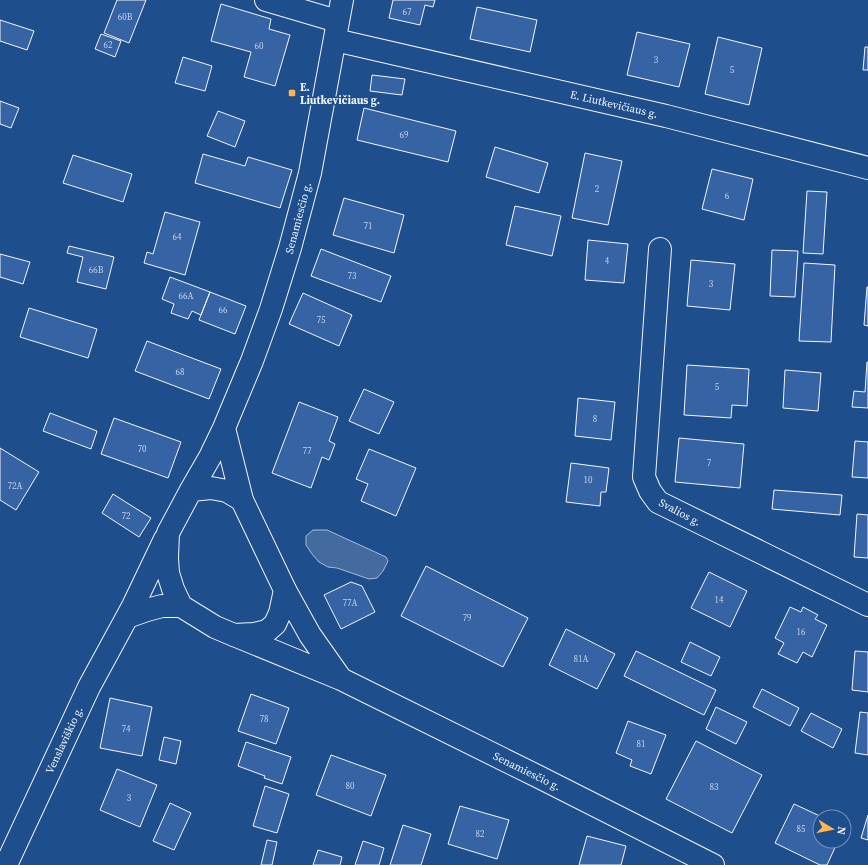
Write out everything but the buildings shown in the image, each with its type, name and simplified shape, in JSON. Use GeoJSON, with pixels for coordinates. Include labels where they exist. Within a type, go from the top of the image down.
{"type":"FeatureCollection","features":[{"type":"Feature","properties":{"kind":"street","name":"E. Liutkevičiaus g."},"geometry":{"type":"LineString","coordinates":[[266,0],[336,31],[868,168]]}},
{"type":"Feature","properties":{"kind":"street","name":"Senamiesčio g."},"geometry":{"type":"LineString","coordinates":[[191,490],[210,457],[224,428],[252,361],[271,309],[290,248],[310,173],[342,0]]}},
{"type":"Feature","properties":{"kind":"street","name":"Svalios g."},"geometry":{"type":"LineString","coordinates":[[660,248],[644,477],[650,491],[658,502],[868,605]]}},
{"type":"Feature","properties":{"kind":"street"},"geometry":{"type":"LineString","coordinates":[[127,617],[162,606],[181,606],[215,627],[234,635],[254,634],[267,630],[275,624],[280,613],[285,590],[242,500],[224,428]]}},
{"type":"Feature","properties":{"kind":"street"},"geometry":{"type":"LineString","coordinates":[[181,606],[168,574],[168,533],[191,490],[211,488],[226,491],[242,500]]}},
{"type":"Feature","properties":{"kind":"street","name":"Venslaviškio g."},"geometry":{"type":"LineString","coordinates":[[6,865],[89,687],[133,606],[168,533]]}},
{"type":"Feature","properties":{"kind":"street","name":"Senamiesčio g."},"geometry":{"type":"LineString","coordinates":[[285,590],[310,635],[341,679]]}},
{"type":"Feature","properties":{"kind":"street","name":"Senamiesčio g."},"geometry":{"type":"LineString","coordinates":[[234,635],[341,679],[713,865]]}},
{"type":"Feature","properties":{"kind":"water"},"geometry":{"type":"Polygon","coordinates":[[[313,530],[327,530],[386,557],[388,561],[383,571],[377,578],[369,579],[337,568],[328,567],[319,562],[306,545],[306,536],[313,530]]]}},
{"type":"Feature","properties":{"kind":"place","name":"E. Liutkevičiaus g."},"geometry":{"type":"Point","coordinates":[292,93]}}]}
